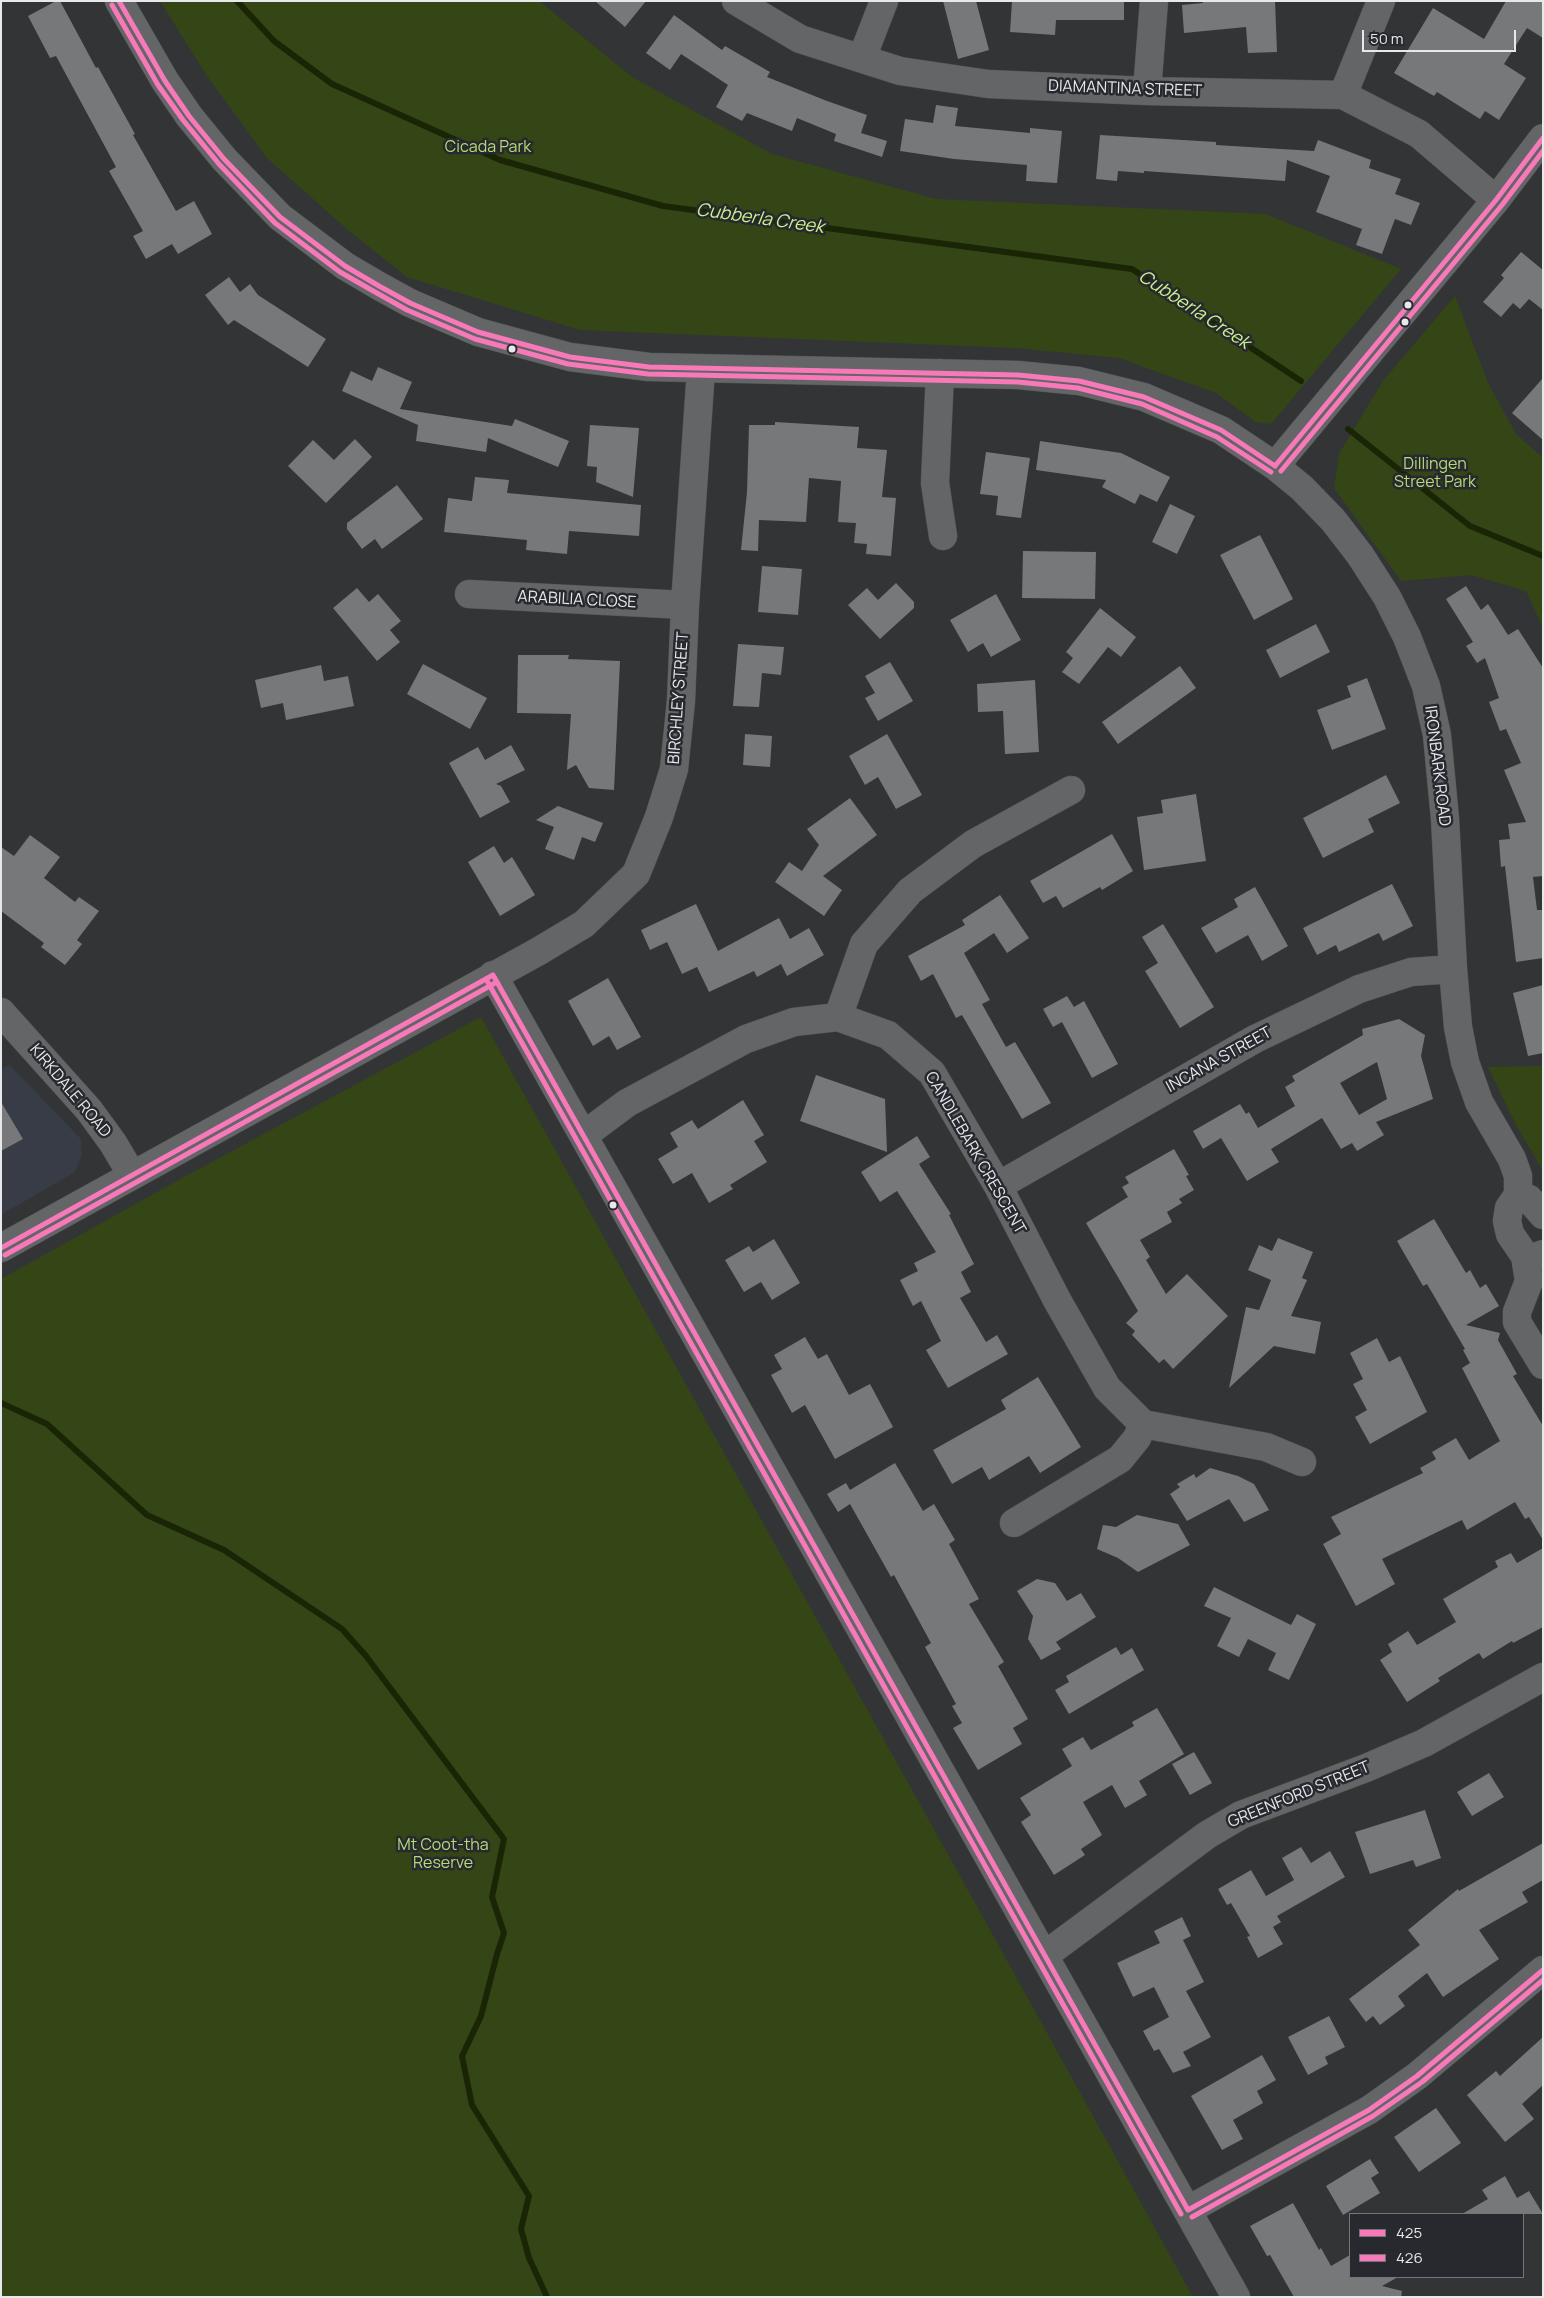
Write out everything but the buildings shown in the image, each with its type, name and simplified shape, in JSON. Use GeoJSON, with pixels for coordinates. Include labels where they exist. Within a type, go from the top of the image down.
{"type":"FeatureCollection","features":[{"type":"Feature","properties":{"kind":"street","name":"IRONBARK ROAD"},"geometry":{"type":"LineString","coordinates":[[119,1],[165,82],[189,116],[224,159],[280,217],[345,266],[410,303],[478,332],[508,342],[570,357],[649,367],[1018,375],[1080,381],[1144,397],[1221,430],[1275,466],[1308,494],[1333,520],[1360,555],[1395,613],[1407,637],[1426,686],[1437,735],[1446,819],[1453,969],[1458,1027],[1465,1062],[1479,1102],[1512,1158],[1518,1176],[1518,1194],[1509,1208],[1507,1221],[1510,1234],[1534,1255]]}},
{"type":"Feature","properties":{"kind":"street","name":"DIAMANTINA STREET"},"geometry":{"type":"LineString","coordinates":[[736,1],[800,39],[900,71],[988,84],[1147,91],[1344,96],[1381,113],[1419,134],[1496,200]]}},
{"type":"Feature","properties":{"kind":"street"},"geometry":{"type":"LineString","coordinates":[[862,58],[884,1]]}},
{"type":"Feature","properties":{"kind":"street"},"geometry":{"type":"LineString","coordinates":[[1147,91],[1154,1]]}},
{"type":"Feature","properties":{"kind":"street"},"geometry":{"type":"LineString","coordinates":[[1344,96],[1381,1]]}},
{"type":"Feature","properties":{"kind":"street"},"geometry":{"type":"LineString","coordinates":[[1275,466],[1496,200],[1543,138]]}},
{"type":"Feature","properties":{"kind":"street","name":"BIRCHLEY STREET"},"geometry":{"type":"LineString","coordinates":[[1,1248],[584,924],[636,874],[659,817],[674,769],[681,701],[685,605],[702,369]]}},
{"type":"Feature","properties":{"kind":"street"},"geometry":{"type":"LineString","coordinates":[[940,373],[935,483],[943,536]]}},
{"type":"Feature","properties":{"kind":"street","name":"ARABILIA CLOSE"},"geometry":{"type":"LineString","coordinates":[[469,594],[685,605]]}},
{"type":"Feature","properties":{"kind":"street"},"geometry":{"type":"LineString","coordinates":[[838,1017],[864,944],[910,891],[973,844],[1071,790]]}},
{"type":"Feature","properties":{"kind":"street","name":"INCANA STREET"},"geometry":{"type":"LineString","coordinates":[[998,1186],[1255,1039],[1359,989],[1411,972],[1453,969]]}},
{"type":"Feature","properties":{"kind":"street"},"geometry":{"type":"LineString","coordinates":[[493,975],[1046,1955],[1236,2297]]}},
{"type":"Feature","properties":{"kind":"street","name":"KIRKDALE ROAD"},"geometry":{"type":"LineString","coordinates":[[1,1012],[89,1110],[113,1143],[132,1175]]}},
{"type":"Feature","properties":{"kind":"street","name":"CANDLEBARK CRESCENT"},"geometry":{"type":"LineString","coordinates":[[584,1135],[626,1104],[746,1039],[794,1022],[838,1017],[888,1034],[932,1073],[998,1186],[1057,1300],[1107,1388],[1143,1424]]}},
{"type":"Feature","properties":{"kind":"street"},"geometry":{"type":"LineString","coordinates":[[1518,1194],[1529,1200],[1543,1214]]}},
{"type":"Feature","properties":{"kind":"street"},"geometry":{"type":"LineString","coordinates":[[1534,1255],[1529,1281],[1517,1312],[1517,1322],[1543,1365]]}},
{"type":"Feature","properties":{"kind":"street"},"geometry":{"type":"LineString","coordinates":[[1014,1523],[1120,1459],[1137,1438],[1143,1424],[1266,1447],[1302,1462]]}},
{"type":"Feature","properties":{"kind":"street","name":"GREENFORD STREET"},"geometry":{"type":"LineString","coordinates":[[1046,1955],[1207,1834],[1241,1815],[1366,1768],[1424,1743],[1543,1678]]}},
{"type":"Feature","properties":{"kind":"street"},"geometry":{"type":"LineString","coordinates":[[1188,2210],[1369,2110],[1417,2076],[1543,1970]]}},
{"type":"Feature","properties":{"kind":"shaded area"},"geometry":{"type":"Polygon","coordinates":[[[10,1065],[81,1139],[82,1155],[75,1172],[1,1215],[1,1069],[10,1065]]]}},
{"type":"Feature","properties":{"kind":"green space","name":"Cicada Park"},"geometry":{"type":"Polygon","coordinates":[[[160,1],[539,1],[632,77],[772,154],[936,199],[1265,214],[1401,269],[1271,424],[1256,422],[1216,393],[1119,358],[1016,348],[580,330],[407,277],[348,230],[267,158],[207,76],[160,1]]]}},
{"type":"Feature","properties":{"kind":"green space","name":"Dillingen Street Park"},"geometry":{"type":"Polygon","coordinates":[[[1455,296],[1488,383],[1516,434],[1543,458],[1543,628],[1526,591],[1471,575],[1401,581],[1334,488],[1339,454],[1383,381],[1455,296]]]}},
{"type":"Feature","properties":{"kind":"green space","name":"Mt Coot-tha Reserve"},"geometry":{"type":"Polygon","coordinates":[[[481,1017],[1193,2297],[1,2297],[1,1279],[184,1177],[481,1017]]]}},
{"type":"Feature","properties":{"kind":"green space"},"geometry":{"type":"Polygon","coordinates":[[[1543,1066],[1543,1171],[1515,1123],[1488,1067],[1543,1066]]]}},
{"type":"Feature","properties":{"kind":"waterway","name":"Cubberla Creek"},"geometry":{"type":"LineString","coordinates":[[237,1],[274,41],[332,84],[500,160],[663,206],[1132,269],[1301,381]]}},
{"type":"Feature","properties":{"kind":"waterway","name":"Cubberla Creek"},"geometry":{"type":"LineString","coordinates":[[1348,429],[1470,526],[1543,556]]}},
{"type":"Feature","properties":{"kind":"waterway"},"geometry":{"type":"LineString","coordinates":[[1,1403],[47,1424],[147,1515],[224,1550],[342,1629],[366,1656],[504,1839],[492,1897],[504,1933],[481,2016],[462,2056],[472,2105],[529,2196],[521,2229],[529,2258],[547,2297]]}},
{"type":"Feature","properties":{"kind":"transit line","name":"425"},"geometry":{"type":"LineString","coordinates":[[119,1],[165,81],[189,116],[224,159],[280,217],[345,266],[379,286],[410,303],[478,332],[570,357],[649,367],[1018,375],[1079,381],[1144,397],[1221,430],[1275,466]]}},
{"type":"Feature","properties":{"kind":"transit line","name":"426"},"geometry":{"type":"LineString","coordinates":[[112,5],[158,85],[183,120],[219,164],[275,223],[340,272],[407,310],[475,339],[568,364],[648,374],[1018,382],[1078,388],[1142,404],[1217,437],[1271,472]]}},
{"type":"Feature","properties":{"kind":"transit line","name":"425"},"geometry":{"type":"LineString","coordinates":[[1275,466],[1496,200],[1543,138]]}},
{"type":"Feature","properties":{"kind":"transit line","name":"426"},"geometry":{"type":"LineString","coordinates":[[1281,471],[1502,205],[1543,151]]}},
{"type":"Feature","properties":{"kind":"transit line","name":"425"},"geometry":{"type":"LineString","coordinates":[[493,975],[1188,2210]]}},
{"type":"Feature","properties":{"kind":"transit line","name":"425"},"geometry":{"type":"LineString","coordinates":[[1,1248],[493,975]]}},
{"type":"Feature","properties":{"kind":"transit line","name":"426"},"geometry":{"type":"LineString","coordinates":[[486,979],[1181,2214]]}},
{"type":"Feature","properties":{"kind":"transit line","name":"426"},"geometry":{"type":"LineString","coordinates":[[5,1255],[497,982]]}},
{"type":"Feature","properties":{"kind":"transit line","name":"425"},"geometry":{"type":"LineString","coordinates":[[1188,2210],[1369,2110],[1417,2076],[1543,1970]]}},
{"type":"Feature","properties":{"kind":"transit line","name":"426"},"geometry":{"type":"LineString","coordinates":[[1192,2217],[1373,2116],[1422,2082],[1543,1980]]}}]}
